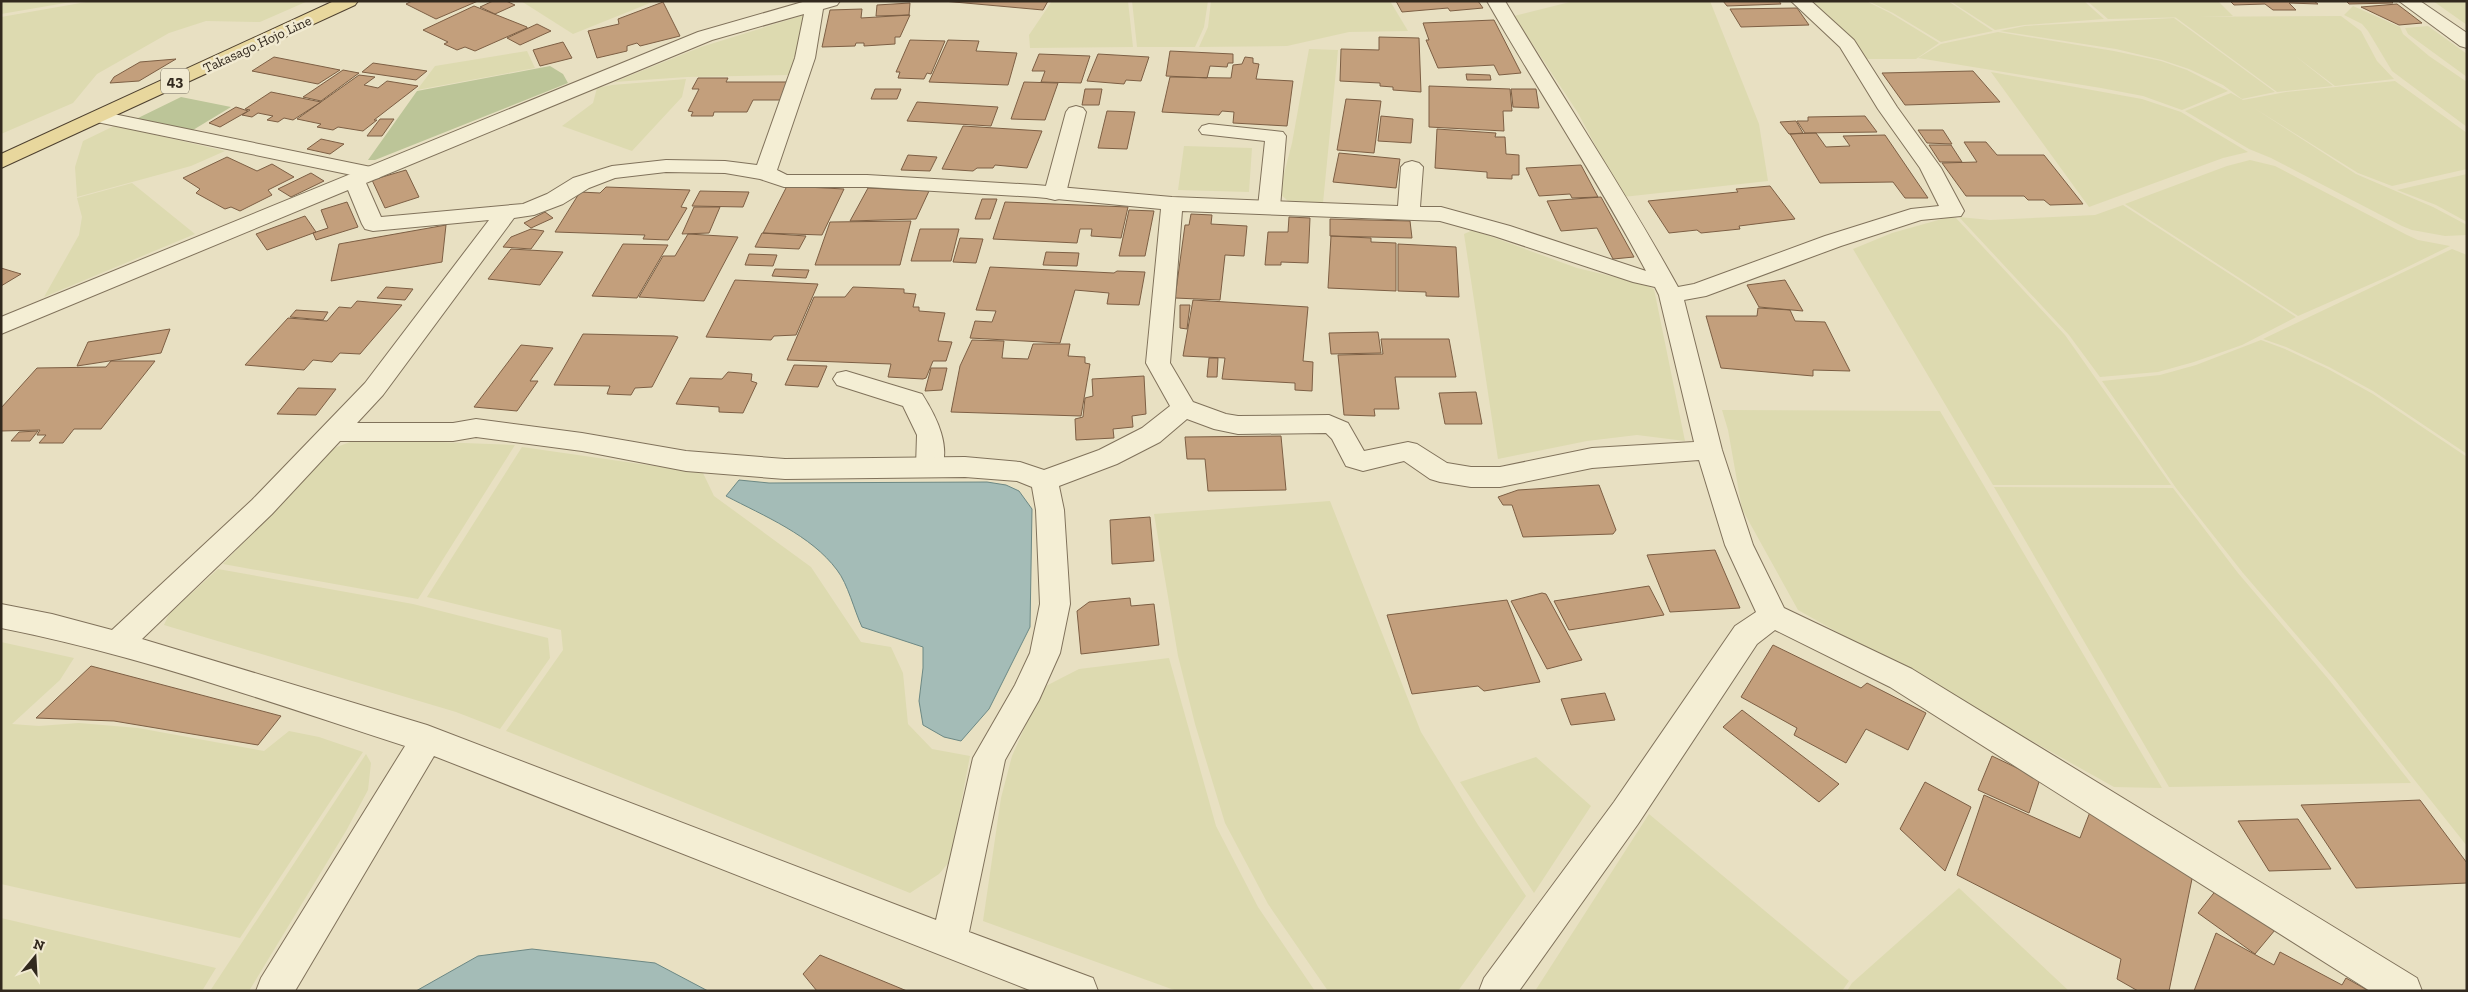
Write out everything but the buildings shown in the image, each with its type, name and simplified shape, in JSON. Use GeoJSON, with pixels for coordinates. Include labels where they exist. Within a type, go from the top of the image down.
{"type":"FeatureCollection","features":[{"type":"Feature","properties":{"kind":"main road","name":"Takasago Hojo Line"},"geometry":{"type":"LineString","coordinates":[[1,162],[349,1]]}},
{"type":"Feature","properties":{"kind":"street"},"geometry":{"type":"LineString","coordinates":[[1496,1],[1536,70],[1627,214],[1667,288],[1700,406],[1709,450],[1739,545],[1773,616],[1901,678],[2404,991]]}},
{"type":"Feature","properties":{"kind":"street"},"geometry":{"type":"LineString","coordinates":[[362,176],[373,224],[526,210],[554,198],[581,183],[612,172],[666,166],[725,168],[765,173],[784,181],[867,181],[1054,193],[1172,204],[1441,214],[1641,277],[1667,288],[1698,291],[1833,241],[1919,214],[1953,211],[1930,168],[1888,109],[1847,44],[1800,1]]}},
{"type":"Feature","properties":{"kind":"street"},"geometry":{"type":"LineString","coordinates":[[2408,1],[2467,42]]}},
{"type":"Feature","properties":{"kind":"street"},"geometry":{"type":"LineString","coordinates":[[765,173],[805,58],[820,2]]}},
{"type":"Feature","properties":{"kind":"street"},"geometry":{"type":"LineString","coordinates":[[1,326],[705,36],[820,2]]}},
{"type":"Feature","properties":{"kind":"street"},"geometry":{"type":"LineString","coordinates":[[1054,193],[1076,112]]}},
{"type":"Feature","properties":{"kind":"street"},"geometry":{"type":"LineString","coordinates":[[99,116],[362,176]]}},
{"type":"Feature","properties":{"kind":"street"},"geometry":{"type":"LineString","coordinates":[[1209,130],[1276,136],[1269,207]]}},
{"type":"Feature","properties":{"kind":"street"},"geometry":{"type":"LineString","coordinates":[[1409,213],[1412,167]]}},
{"type":"Feature","properties":{"kind":"street"},"geometry":{"type":"LineString","coordinates":[[1172,204],[1158,363],[1184,408],[1223,423],[1238,425],[1329,424],[1337,426],[1343,433],[1354,459],[1363,461],[1408,451],[1440,472],[1471,477],[1500,477],[1592,458],[1709,450]]}},
{"type":"Feature","properties":{"kind":"street"},"geometry":{"type":"LineString","coordinates":[[117,644],[262,507],[374,389],[506,213]]}},
{"type":"Feature","properties":{"kind":"street"},"geometry":{"type":"LineString","coordinates":[[846,379],[913,400],[930,435],[929,467]]}},
{"type":"Feature","properties":{"kind":"street"},"geometry":{"type":"LineString","coordinates":[[333,432],[453,432],[476,428],[582,442],[686,461],[785,468],[929,467],[1020,472],[1044,481],[1108,457],[1151,435],[1184,408]]}},
{"type":"Feature","properties":{"kind":"street"},"geometry":{"type":"LineString","coordinates":[[949,942],[989,758],[1028,691],[1045,653],[1051,624],[1055,604],[1050,510],[1044,481]]}},
{"type":"Feature","properties":{"kind":"street"},"geometry":{"type":"LineString","coordinates":[[1,616],[52,626],[199,667],[427,740],[1080,991]]}},
{"type":"Feature","properties":{"kind":"street"},"geometry":{"type":"LineString","coordinates":[[1497,991],[1626,813],[1746,635],[1773,616]]}},
{"type":"Feature","properties":{"kind":"street"},"geometry":{"type":"LineString","coordinates":[[274,991],[427,740]]}},
{"type":"Feature","properties":{"kind":"shaded area"},"geometry":{"type":"Polygon","coordinates":[[[1,1],[77,1],[1,14],[1,1]]]}},
{"type":"Feature","properties":{"kind":"shaded area"},"geometry":{"type":"Polygon","coordinates":[[[92,1],[308,1],[260,22],[206,21],[169,33],[97,74],[73,103],[1,134],[1,17],[92,1]]]}},
{"type":"Feature","properties":{"kind":"shaded area"},"geometry":{"type":"Polygon","coordinates":[[[521,1],[655,1],[573,34],[521,1]]]}},
{"type":"Feature","properties":{"kind":"shaded area"},"geometry":{"type":"Polygon","coordinates":[[[1052,1],[1128,1],[1133,47],[1030,48],[1029,35],[1052,1]]]}},
{"type":"Feature","properties":{"kind":"shaded area"},"geometry":{"type":"Polygon","coordinates":[[[1132,1],[1208,1],[1204,27],[1195,47],[1137,47],[1132,1]]]}},
{"type":"Feature","properties":{"kind":"shaded area"},"geometry":{"type":"Polygon","coordinates":[[[1211,1],[1390,1],[1408,31],[1349,32],[1287,46],[1199,47],[1208,27],[1211,1]]]}},
{"type":"Feature","properties":{"kind":"shaded area"},"geometry":{"type":"Polygon","coordinates":[[[1574,1],[1710,1],[1759,124],[1768,181],[1623,197],[1578,113],[1514,16],[1574,1]]]}},
{"type":"Feature","properties":{"kind":"shaded area"},"geometry":{"type":"Polygon","coordinates":[[[1806,1],[1866,1],[1890,13],[1939,43],[1916,59],[1866,59],[1806,1]]]}},
{"type":"Feature","properties":{"kind":"shaded area"},"geometry":{"type":"Polygon","coordinates":[[[1868,1],[1948,1],[1993,31],[1941,42],[1893,13],[1868,1]]]}},
{"type":"Feature","properties":{"kind":"shaded area"},"geometry":{"type":"Polygon","coordinates":[[[1950,1],[2084,1],[2104,19],[2024,25],[1995,30],[1950,1]]]}},
{"type":"Feature","properties":{"kind":"shaded area"},"geometry":{"type":"Polygon","coordinates":[[[2087,1],[2218,1],[2233,16],[2108,19],[2087,1]]]}},
{"type":"Feature","properties":{"kind":"shaded area"},"geometry":{"type":"Polygon","coordinates":[[[2433,1],[2467,1],[2467,25],[2433,1]]]}},
{"type":"Feature","properties":{"kind":"shaded area"},"geometry":{"type":"Polygon","coordinates":[[[2353,6],[2400,27],[2403,34],[2429,56],[2467,82],[2467,127],[2392,71],[2362,24],[2344,15],[2353,6]]]}},
{"type":"Feature","properties":{"kind":"shaded area"},"geometry":{"type":"Polygon","coordinates":[[[807,14],[791,75],[687,77],[614,82],[701,47],[807,14]]]}},
{"type":"Feature","properties":{"kind":"shaded area"},"geometry":{"type":"Polygon","coordinates":[[[2341,16],[2361,31],[2377,61],[2394,79],[2335,86],[2294,55],[2333,86],[2277,92],[2175,17],[2341,16]]]}},
{"type":"Feature","properties":{"kind":"shaded area"},"geometry":{"type":"Polygon","coordinates":[[[2174,18],[2275,92],[2242,99],[2223,85],[2189,69],[2162,60],[2116,49],[2000,31],[2025,26],[2174,18]]]}},
{"type":"Feature","properties":{"kind":"shaded area"},"geometry":{"type":"Polygon","coordinates":[[[2428,26],[2467,54],[2467,77],[2408,34],[2405,28],[2428,26]]]}},
{"type":"Feature","properties":{"kind":"shaded area"},"geometry":{"type":"Polygon","coordinates":[[[1998,32],[2114,51],[2161,61],[2187,70],[2228,91],[2182,110],[2143,96],[1918,58],[1941,44],[1998,32]]]}},
{"type":"Feature","properties":{"kind":"shaded area"},"geometry":{"type":"Polygon","coordinates":[[[1309,49],[1338,50],[1323,203],[1288,201],[1279,193],[1292,143],[1309,49]]]}},
{"type":"Feature","properties":{"kind":"shaded area"},"geometry":{"type":"Polygon","coordinates":[[[527,51],[535,68],[417,90],[435,66],[527,51]]]}},
{"type":"Feature","properties":{"kind":"shaded area"},"geometry":{"type":"Polygon","coordinates":[[[1991,72],[2142,99],[2181,112],[2248,152],[2223,158],[2089,207],[1991,72]]]}},
{"type":"Feature","properties":{"kind":"shaded area"},"geometry":{"type":"Polygon","coordinates":[[[686,79],[682,97],[632,151],[562,126],[593,103],[597,88],[686,79]]]}},
{"type":"Feature","properties":{"kind":"shaded area"},"geometry":{"type":"Polygon","coordinates":[[[2395,81],[2467,133],[2467,169],[2392,186],[2358,173],[2254,108],[2356,174],[2433,207],[2467,225],[2467,235],[2445,236],[2412,230],[2402,226],[2271,158],[2249,149],[2185,111],[2231,93],[2243,100],[2286,92],[2395,81]]]}},
{"type":"Feature","properties":{"kind":"shaded area"},"geometry":{"type":"Polygon","coordinates":[[[114,126],[225,151],[191,166],[77,197],[75,167],[83,141],[114,126]]]}},
{"type":"Feature","properties":{"kind":"shaded area"},"geometry":{"type":"Polygon","coordinates":[[[1184,146],[1252,148],[1249,192],[1178,190],[1184,146]]]}},
{"type":"Feature","properties":{"kind":"shaded area"},"geometry":{"type":"Polygon","coordinates":[[[2250,160],[2275,166],[2418,240],[2450,246],[2387,277],[2298,316],[2125,204],[2227,166],[2250,160]]]}},
{"type":"Feature","properties":{"kind":"shaded area"},"geometry":{"type":"Polygon","coordinates":[[[2467,174],[2467,222],[2436,205],[2397,190],[2467,174]]]}},
{"type":"Feature","properties":{"kind":"shaded area"},"geometry":{"type":"Polygon","coordinates":[[[132,183],[195,234],[44,297],[79,235],[82,217],[77,198],[132,183]]]}},
{"type":"Feature","properties":{"kind":"shaded area"},"geometry":{"type":"Polygon","coordinates":[[[2123,205],[2296,317],[2242,345],[2194,362],[2158,372],[2100,377],[2069,335],[1959,217],[1990,220],[2095,215],[2123,205]]]}},
{"type":"Feature","properties":{"kind":"shaded area"},"geometry":{"type":"Polygon","coordinates":[[[1949,217],[1956,218],[2065,335],[2171,485],[1993,485],[1853,249],[1892,233],[1949,217]]]}},
{"type":"Feature","properties":{"kind":"shaded area"},"geometry":{"type":"Polygon","coordinates":[[[1473,230],[1577,268],[1640,283],[1654,289],[1685,441],[1637,435],[1587,441],[1498,459],[1464,234],[1473,230]]]}},
{"type":"Feature","properties":{"kind":"shaded area"},"geometry":{"type":"Polygon","coordinates":[[[2452,249],[2467,255],[2467,454],[2373,391],[2329,367],[2286,347],[2263,339],[2452,249]]]}},
{"type":"Feature","properties":{"kind":"shaded area"},"geometry":{"type":"Polygon","coordinates":[[[2261,340],[2328,369],[2373,394],[2467,457],[2467,846],[2335,680],[2243,573],[2176,488],[2102,381],[2160,375],[2196,365],[2261,340]]]}},
{"type":"Feature","properties":{"kind":"shaded area"},"geometry":{"type":"Polygon","coordinates":[[[1722,410],[1940,411],[2162,788],[2114,787],[1798,610],[1742,509],[1728,430],[1722,410]]]}},
{"type":"Feature","properties":{"kind":"shaded area"},"geometry":{"type":"Polygon","coordinates":[[[385,440],[515,445],[418,599],[223,564],[334,448],[353,441],[385,440]]]}},
{"type":"Feature","properties":{"kind":"shaded area"},"geometry":{"type":"Polygon","coordinates":[[[522,447],[703,473],[714,496],[811,567],[861,642],[891,647],[903,673],[908,724],[932,749],[970,756],[950,861],[939,874],[910,893],[506,731],[563,650],[561,630],[427,597],[522,447]]]}},
{"type":"Feature","properties":{"kind":"shaded area"},"geometry":{"type":"Polygon","coordinates":[[[1994,487],[2173,488],[2238,573],[2330,681],[2411,783],[2169,787],[1994,487]]]}},
{"type":"Feature","properties":{"kind":"shaded area"},"geometry":{"type":"Polygon","coordinates":[[[1330,501],[1421,732],[1478,825],[1526,896],[1458,991],[1328,991],[1268,904],[1225,823],[1195,724],[1178,656],[1154,514],[1330,501]]]}},
{"type":"Feature","properties":{"kind":"shaded area"},"geometry":{"type":"Polygon","coordinates":[[[218,569],[413,604],[548,638],[550,658],[500,729],[456,712],[164,625],[169,614],[218,569]]]}},
{"type":"Feature","properties":{"kind":"shaded area"},"geometry":{"type":"Polygon","coordinates":[[[1,642],[74,658],[60,680],[12,724],[39,726],[79,723],[138,728],[264,751],[289,731],[319,737],[363,752],[240,938],[1,884],[1,642]]]}},
{"type":"Feature","properties":{"kind":"shaded area"},"geometry":{"type":"Polygon","coordinates":[[[1169,658],[1216,826],[1258,907],[1315,991],[1177,991],[983,921],[1001,798],[1012,756],[1042,688],[1079,669],[1169,658]]]}},
{"type":"Feature","properties":{"kind":"shaded area"},"geometry":{"type":"Polygon","coordinates":[[[366,754],[371,763],[368,790],[346,831],[249,991],[210,991],[366,754]]]}},
{"type":"Feature","properties":{"kind":"shaded area"},"geometry":{"type":"Polygon","coordinates":[[[1536,757],[1591,806],[1534,893],[1460,782],[1536,757]]]}},
{"type":"Feature","properties":{"kind":"shaded area"},"geometry":{"type":"Polygon","coordinates":[[[1649,814],[1849,981],[1842,991],[1535,991],[1649,814]]]}},
{"type":"Feature","properties":{"kind":"shaded area"},"geometry":{"type":"Polygon","coordinates":[[[1959,888],[2069,991],[1847,991],[1852,983],[1959,888]]]}},
{"type":"Feature","properties":{"kind":"shaded area"},"geometry":{"type":"Polygon","coordinates":[[[1,918],[216,968],[202,991],[1,991],[1,918]]]}},
{"type":"Feature","properties":{"kind":"green space"},"geometry":{"type":"Polygon","coordinates":[[[550,66],[563,74],[568,83],[375,160],[368,160],[417,91],[550,66]]]}},
{"type":"Feature","properties":{"kind":"green space"},"geometry":{"type":"Polygon","coordinates":[[[181,97],[231,107],[193,130],[136,119],[181,97]]]}},
{"type":"Feature","properties":{"kind":"water"},"geometry":{"type":"Polygon","coordinates":[[[739,480],[769,483],[987,482],[1006,485],[1019,491],[1032,509],[1030,627],[989,709],[961,741],[944,737],[923,725],[919,701],[923,668],[923,647],[862,627],[841,576],[814,546],[786,527],[726,496],[739,480]]]}},
{"type":"Feature","properties":{"kind":"water"},"geometry":{"type":"Polygon","coordinates":[[[532,949],[655,963],[708,991],[416,991],[478,956],[532,949]]]}}]}
